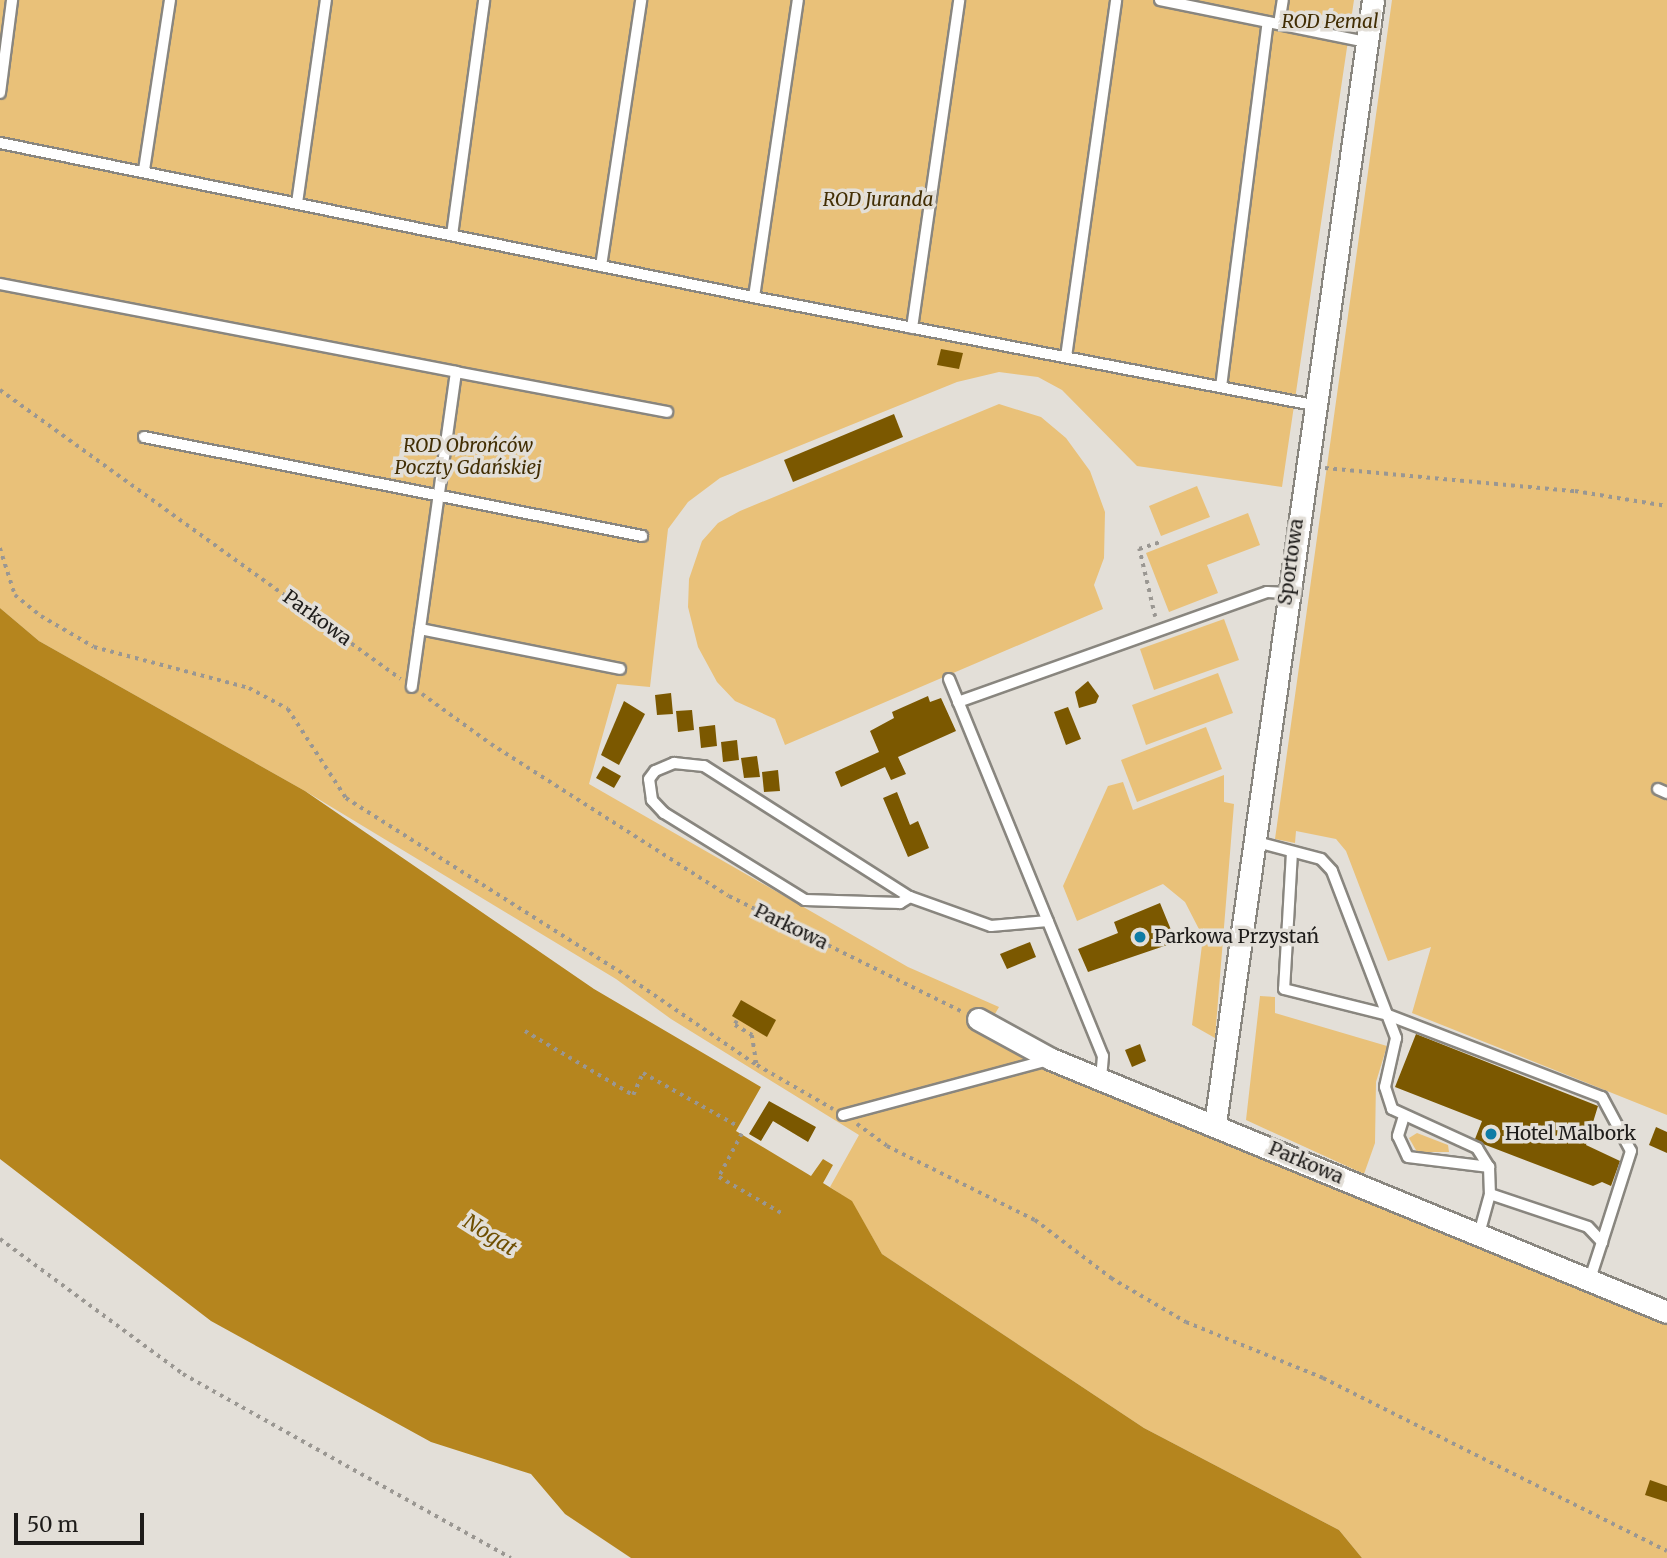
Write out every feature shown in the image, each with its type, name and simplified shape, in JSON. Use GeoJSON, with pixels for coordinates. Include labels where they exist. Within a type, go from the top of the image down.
{"type":"FeatureCollection","features":[{"type":"Feature","properties":{"kind":"street","name":"Sportowa"},"geometry":{"type":"LineString","coordinates":[[1215,1124],[1313,405],[1373,0]]}},
{"type":"Feature","properties":{"kind":"street","name":"Parkowa"},"geometry":{"type":"LineString","coordinates":[[978,1019],[1051,1059],[1215,1124],[1667,1312]]}},
{"type":"Feature","properties":{"kind":"lane"},"geometry":{"type":"LineString","coordinates":[[0,93],[12,0]]}},
{"type":"Feature","properties":{"kind":"lane"},"geometry":{"type":"LineString","coordinates":[[144,170],[170,0]]}},
{"type":"Feature","properties":{"kind":"lane"},"geometry":{"type":"LineString","coordinates":[[297,203],[326,0]]}},
{"type":"Feature","properties":{"kind":"lane"},"geometry":{"type":"LineString","coordinates":[[452,234],[484,0]]}},
{"type":"Feature","properties":{"kind":"lane"},"geometry":{"type":"LineString","coordinates":[[601,267],[641,0]]}},
{"type":"Feature","properties":{"kind":"lane"},"geometry":{"type":"LineString","coordinates":[[754,297],[798,0]]}},
{"type":"Feature","properties":{"kind":"lane"},"geometry":{"type":"LineString","coordinates":[[912,328],[958,0]]}},
{"type":"Feature","properties":{"kind":"lane"},"geometry":{"type":"LineString","coordinates":[[1066,357],[1116,0]]}},
{"type":"Feature","properties":{"kind":"lane"},"geometry":{"type":"LineString","coordinates":[[1160,0],[1367,42]]}},
{"type":"Feature","properties":{"kind":"lane"},"geometry":{"type":"LineString","coordinates":[[1221,387],[1273,23],[1283,0]]}},
{"type":"Feature","properties":{"kind":"lane"},"geometry":{"type":"LineString","coordinates":[[0,143],[144,170],[601,267],[1313,405]]}},
{"type":"Feature","properties":{"kind":"lane"},"geometry":{"type":"LineString","coordinates":[[0,284],[667,412]]}},
{"type":"Feature","properties":{"kind":"lane"},"geometry":{"type":"LineString","coordinates":[[412,687],[456,372]]}},
{"type":"Feature","properties":{"kind":"lane"},"geometry":{"type":"LineString","coordinates":[[144,437],[438,498],[642,536]]}},
{"type":"Feature","properties":{"kind":"lane"},"geometry":{"type":"LineString","coordinates":[[958,702],[1267,592],[1287,593]]}},
{"type":"Feature","properties":{"kind":"lane"},"geometry":{"type":"LineString","coordinates":[[420,629],[620,668]]}},
{"type":"Feature","properties":{"kind":"lane"},"geometry":{"type":"LineString","coordinates":[[949,679],[1103,1056],[1101,1078]]}},
{"type":"Feature","properties":{"kind":"lane"},"geometry":{"type":"LineString","coordinates":[[911,897],[900,903],[805,900],[664,813],[652,800],[649,779],[655,771],[674,764],[704,766],[911,897],[991,926],[1048,921]]}},
{"type":"Feature","properties":{"kind":"lane"},"geometry":{"type":"LineString","coordinates":[[1253,841],[1321,859],[1332,871],[1396,1038],[1385,1087],[1392,1109],[1477,1149],[1489,1167],[1490,1194],[1479,1234]]}},
{"type":"Feature","properties":{"kind":"lane"},"geometry":{"type":"LineString","coordinates":[[1292,852],[1284,989],[1388,1015],[1606,1101],[1614,1125],[1631,1151],[1590,1280]]}},
{"type":"Feature","properties":{"kind":"lane"},"geometry":{"type":"LineString","coordinates":[[843,1115],[1051,1059]]}},
{"type":"Feature","properties":{"kind":"lane"},"geometry":{"type":"LineString","coordinates":[[1404,1116],[1398,1136],[1408,1157],[1489,1167]]}},
{"type":"Feature","properties":{"kind":"lane"},"geometry":{"type":"LineString","coordinates":[[1490,1194],[1588,1227],[1602,1242]]}},
{"type":"Feature","properties":{"kind":"path","name":"Parkowa"},"geometry":{"type":"LineString","coordinates":[[0,390],[491,744],[729,896],[978,1019]]}},
{"type":"Feature","properties":{"kind":"path"},"geometry":{"type":"LineString","coordinates":[[1305,466],[1575,491],[1667,506]]}},
{"type":"Feature","properties":{"kind":"path"},"geometry":{"type":"LineString","coordinates":[[1158,630],[1139,550],[1160,542]]}},
{"type":"Feature","properties":{"kind":"path"},"geometry":{"type":"LineString","coordinates":[[0,548],[15,594],[41,616],[94,647],[249,688],[288,709],[346,798],[619,971],[757,1065],[843,1115],[887,1146],[1035,1220],[1111,1278],[1186,1322],[1323,1378],[1667,1551]]}},
{"type":"Feature","properties":{"kind":"path"},"geometry":{"type":"LineString","coordinates":[[737,1021],[735,1026],[752,1035],[757,1065]]}},
{"type":"Feature","properties":{"kind":"path"},"geometry":{"type":"LineString","coordinates":[[525,1031],[633,1095],[643,1073],[738,1126]]}},
{"type":"Feature","properties":{"kind":"path"},"geometry":{"type":"LineString","coordinates":[[742,1134],[719,1177],[783,1214]]}},
{"type":"Feature","properties":{"kind":"path"},"geometry":{"type":"LineString","coordinates":[[0,1238],[183,1374],[511,1558]]}},
{"type":"Feature","properties":{"kind":"green space"},"geometry":{"type":"Polygon","coordinates":[[[0,0],[1354,0],[1282,487],[1137,466],[1062,390],[1038,377],[999,372],[957,382],[720,478],[688,502],[668,529],[650,687],[617,684],[589,784],[908,967],[999,1007],[982,1036],[1054,1071],[1667,1309],[1667,1558],[1362,1558],[1339,1530],[1144,1428],[882,1254],[852,1202],[830,1187],[859,1135],[671,1019],[616,979],[305,791],[39,641],[0,608],[0,0]]]}},
{"type":"Feature","properties":{"kind":"green space"},"geometry":{"type":"Polygon","coordinates":[[[1392,0],[1667,0],[1667,1115],[1412,1013],[1431,947],[1388,961],[1346,851],[1336,839],[1296,831],[1295,843],[1275,839],[1392,0]]]}},
{"type":"Feature","properties":{"kind":"green space"},"geometry":{"type":"Polygon","coordinates":[[[999,404],[1041,417],[1066,438],[1090,471],[1105,512],[1104,558],[1094,585],[1103,609],[785,745],[775,719],[735,701],[717,682],[698,647],[688,607],[689,579],[702,541],[718,523],[740,511],[999,404]]]}},
{"type":"Feature","properties":{"kind":"green space"},"geometry":{"type":"Polygon","coordinates":[[[1197,486],[1210,517],[1161,536],[1149,506],[1197,486]]]}},
{"type":"Feature","properties":{"kind":"green space"},"geometry":{"type":"Polygon","coordinates":[[[1248,513],[1260,545],[1207,565],[1218,593],[1169,612],[1146,553],[1248,513]]]}},
{"type":"Feature","properties":{"kind":"green space"},"geometry":{"type":"Polygon","coordinates":[[[1224,619],[1239,660],[1154,690],[1140,649],[1224,619]]]}},
{"type":"Feature","properties":{"kind":"green space"},"geometry":{"type":"Polygon","coordinates":[[[1218,673],[1233,713],[1146,745],[1132,705],[1218,673]]]}},
{"type":"Feature","properties":{"kind":"green space"},"geometry":{"type":"Polygon","coordinates":[[[1206,727],[1222,769],[1137,802],[1121,760],[1206,727]]]}},
{"type":"Feature","properties":{"kind":"green space"},"geometry":{"type":"Polygon","coordinates":[[[1224,775],[1224,802],[1234,804],[1215,1038],[1192,1025],[1203,937],[1185,902],[1163,884],[1077,921],[1063,886],[1108,786],[1123,782],[1133,810],[1224,775]]]}},
{"type":"Feature","properties":{"kind":"green space"},"geometry":{"type":"Polygon","coordinates":[[[1260,996],[1275,997],[1275,1013],[1387,1046],[1376,1082],[1375,1143],[1364,1174],[1246,1120],[1260,996]]]}},
{"type":"Feature","properties":{"kind":"green space"},"geometry":{"type":"Polygon","coordinates":[[[1417,1133],[1448,1145],[1449,1152],[1417,1152],[1409,1138],[1417,1133]]]}},
{"type":"Feature","properties":{"kind":"water","name":"Nogat"},"geometry":{"type":"Polygon","coordinates":[[[0,608],[39,641],[305,791],[594,989],[761,1087],[736,1131],[811,1176],[823,1159],[833,1165],[823,1183],[852,1201],[882,1254],[1144,1428],[1339,1530],[1362,1558],[631,1558],[565,1514],[531,1474],[431,1442],[211,1321],[0,1159],[0,608]]]}},
{"type":"Feature","properties":{"kind":"building"},"geometry":{"type":"Polygon","coordinates":[[[941,349],[963,353],[959,369],[937,365],[941,349]]]}},
{"type":"Feature","properties":{"kind":"building"},"geometry":{"type":"Polygon","coordinates":[[[894,414],[903,437],[793,482],[784,460],[894,414]]]}},
{"type":"Feature","properties":{"kind":"building"},"geometry":{"type":"Polygon","coordinates":[[[1088,681],[1099,696],[1096,703],[1079,708],[1075,692],[1088,681]]]}},
{"type":"Feature","properties":{"kind":"building"},"geometry":{"type":"Polygon","coordinates":[[[671,693],[673,714],[657,715],[655,695],[671,693]]]}},
{"type":"Feature","properties":{"kind":"building"},"geometry":{"type":"Polygon","coordinates":[[[928,696],[930,702],[941,698],[956,731],[898,757],[906,774],[891,780],[885,767],[841,787],[835,772],[879,752],[870,731],[894,718],[892,712],[928,696]]]}},
{"type":"Feature","properties":{"kind":"building"},"geometry":{"type":"Polygon","coordinates":[[[624,701],[645,714],[619,765],[601,755],[624,701]]]}},
{"type":"Feature","properties":{"kind":"building"},"geometry":{"type":"Polygon","coordinates":[[[1068,707],[1081,739],[1066,745],[1054,712],[1068,707]]]}},
{"type":"Feature","properties":{"kind":"building"},"geometry":{"type":"Polygon","coordinates":[[[692,710],[694,730],[678,732],[676,711],[692,710]]]}},
{"type":"Feature","properties":{"kind":"building"},"geometry":{"type":"Polygon","coordinates":[[[715,725],[717,746],[701,748],[699,727],[715,725]]]}},
{"type":"Feature","properties":{"kind":"building"},"geometry":{"type":"Polygon","coordinates":[[[737,740],[739,760],[723,762],[721,742],[737,740]]]}},
{"type":"Feature","properties":{"kind":"building"},"geometry":{"type":"Polygon","coordinates":[[[757,756],[760,777],[744,778],[741,758],[757,756]]]}},
{"type":"Feature","properties":{"kind":"building"},"geometry":{"type":"Polygon","coordinates":[[[603,766],[621,776],[614,788],[596,778],[603,766]]]}},
{"type":"Feature","properties":{"kind":"building"},"geometry":{"type":"Polygon","coordinates":[[[778,770],[780,791],[764,792],[762,772],[778,770]]]}},
{"type":"Feature","properties":{"kind":"building"},"geometry":{"type":"Polygon","coordinates":[[[897,792],[910,825],[918,821],[929,848],[908,857],[883,798],[897,792]]]}},
{"type":"Feature","properties":{"kind":"building","name":"Parkowa Przystań"},"geometry":{"type":"Polygon","coordinates":[[[1160,903],[1176,942],[1088,972],[1078,949],[1118,933],[1114,922],[1160,903]]]}},
{"type":"Feature","properties":{"kind":"building"},"geometry":{"type":"Polygon","coordinates":[[[1030,942],[1036,957],[1007,969],[1000,954],[1030,942]]]}},
{"type":"Feature","properties":{"kind":"building"},"geometry":{"type":"Polygon","coordinates":[[[741,1000],[776,1020],[767,1037],[732,1016],[741,1000]]]}},
{"type":"Feature","properties":{"kind":"building"},"geometry":{"type":"Polygon","coordinates":[[[1416,1034],[1598,1106],[1586,1145],[1620,1161],[1611,1186],[1602,1182],[1593,1186],[1483,1144],[1475,1139],[1482,1121],[1395,1087],[1416,1034]]]}},
{"type":"Feature","properties":{"kind":"building"},"geometry":{"type":"Polygon","coordinates":[[[1140,1044],[1146,1061],[1132,1067],[1125,1050],[1140,1044]]]}},
{"type":"Feature","properties":{"kind":"building"},"geometry":{"type":"Polygon","coordinates":[[[769,1101],[816,1127],[808,1142],[773,1121],[761,1141],[749,1134],[769,1101]]]}},
{"type":"Feature","properties":{"kind":"building"},"geometry":{"type":"Polygon","coordinates":[[[1656,1127],[1667,1132],[1667,1153],[1649,1145],[1656,1127]]]}},
{"type":"Feature","properties":{"kind":"building"},"geometry":{"type":"Polygon","coordinates":[[[1650,1480],[1667,1486],[1667,1502],[1645,1495],[1650,1480]]]}},
{"type":"Feature","properties":{"kind":"place","name":"Parkowa Przystań"},"geometry":{"type":"Point","coordinates":[1140,937]}},
{"type":"Feature","properties":{"kind":"place","name":"Hotel Malbork"},"geometry":{"type":"Point","coordinates":[1491,1134]}},
{"type":"Feature","properties":{"kind":"park label","name":"ROD Pemal"},"geometry":{"type":"Point","coordinates":[1330,22]}},
{"type":"Feature","properties":{"kind":"park label","name":"ROD Juranda"},"geometry":{"type":"Point","coordinates":[878,200]}},
{"type":"Feature","properties":{"kind":"park label","name":"ROD Obrońców Poczty Gdańskiej"},"geometry":{"type":"Point","coordinates":[468,457]}}]}
